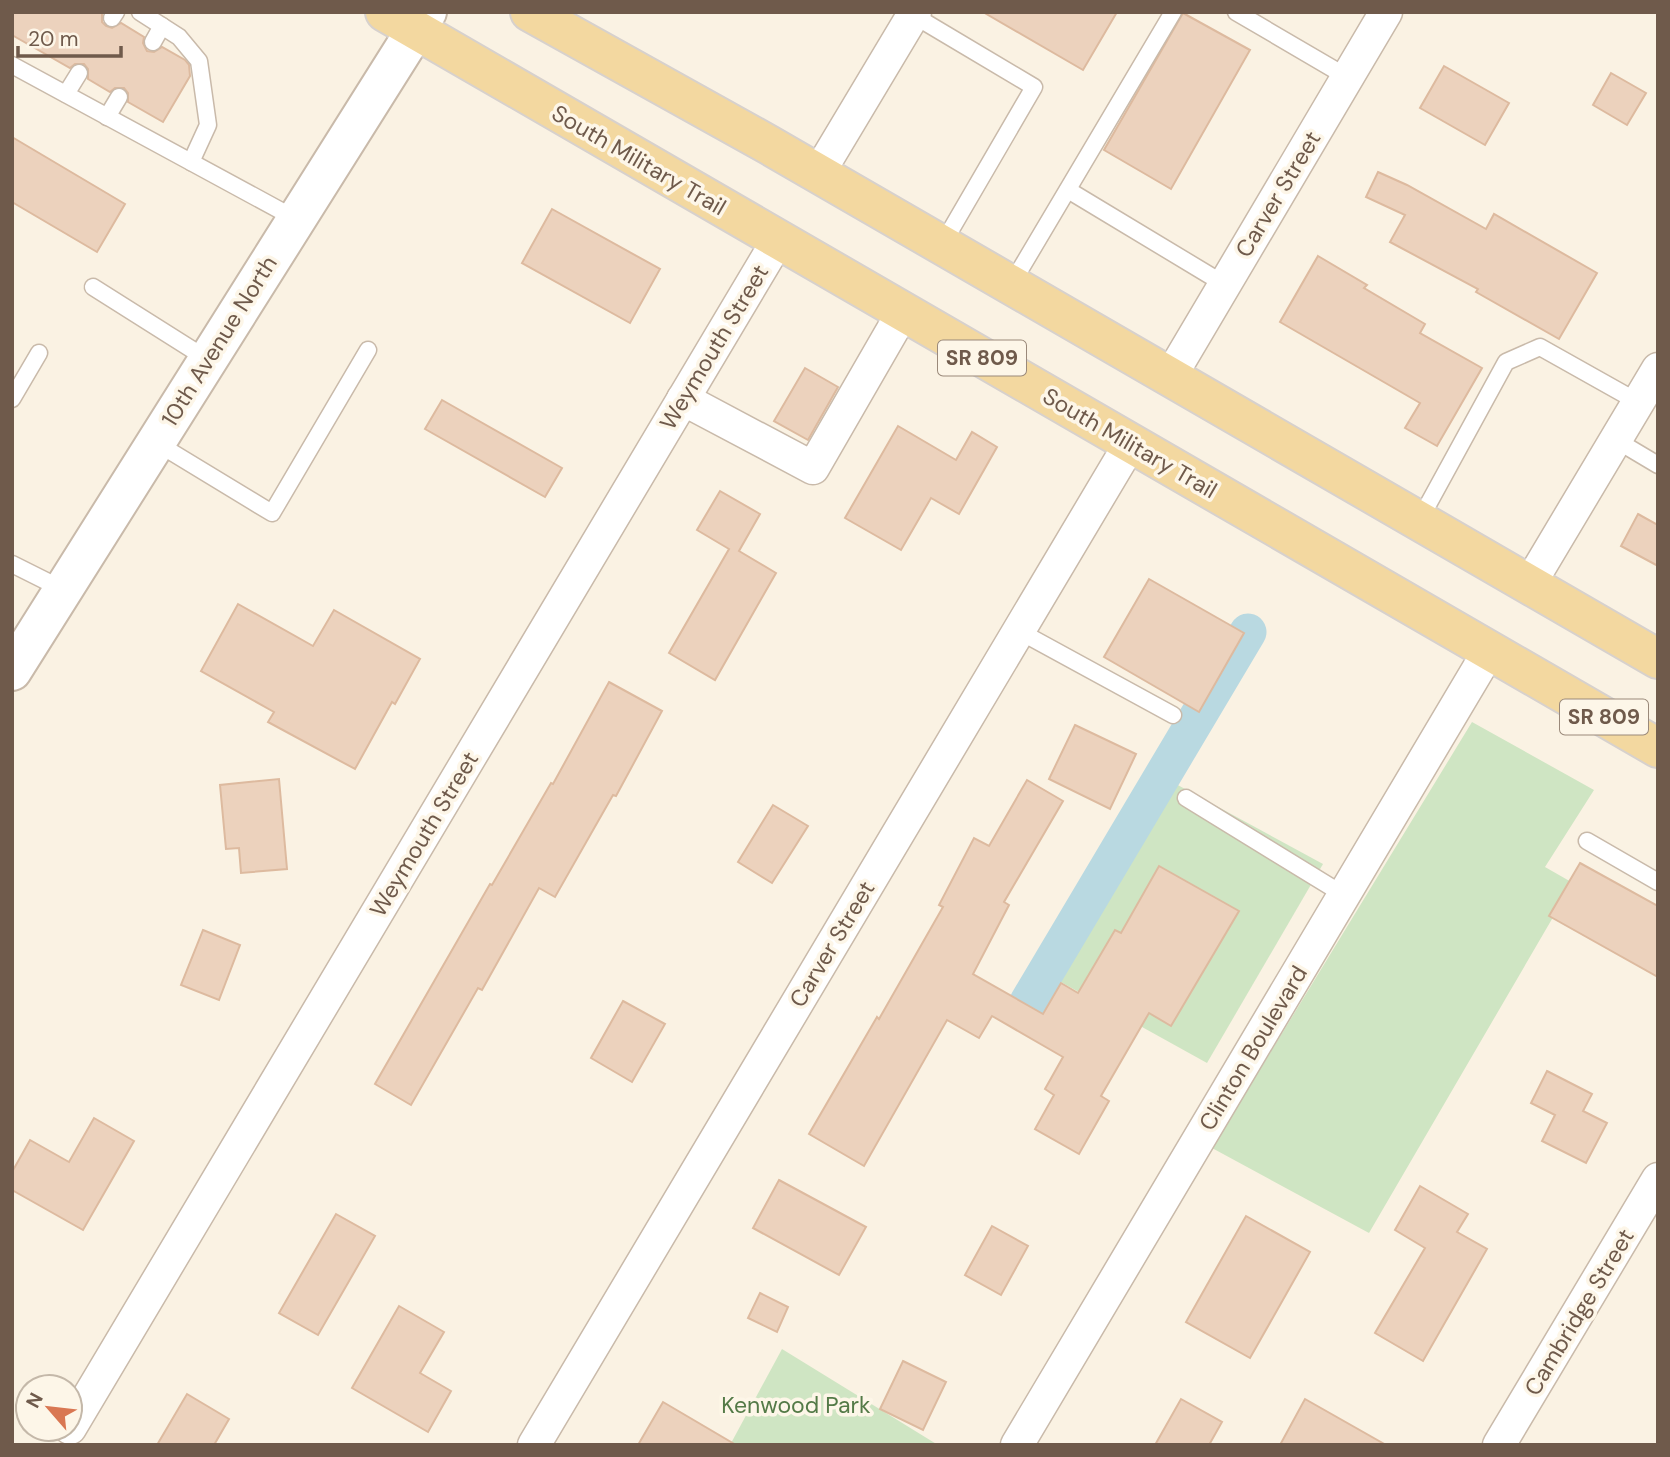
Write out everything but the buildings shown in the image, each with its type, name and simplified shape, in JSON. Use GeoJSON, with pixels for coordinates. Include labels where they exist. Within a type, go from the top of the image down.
{"type":"FeatureCollection","features":[{"type":"Feature","properties":{"kind":"main road"},"geometry":{"type":"LineString","coordinates":[[530,12],[942,245],[1658,659]]}},
{"type":"Feature","properties":{"kind":"main road","name":"South Military Trail"},"geometry":{"type":"LineString","coordinates":[[409,18],[778,240],[1658,748]]}},
{"type":"Feature","properties":{"kind":"street","name":"Carver Street"},"geometry":{"type":"LineString","coordinates":[[1170,377],[1386,12]]}},
{"type":"Feature","properties":{"kind":"street"},"geometry":{"type":"LineString","coordinates":[[818,174],[914,14]]}},
{"type":"Feature","properties":{"kind":"street","name":"10th Avenue North"},"geometry":{"type":"LineString","coordinates":[[12,671],[296,219],[409,18]]}},
{"type":"Feature","properties":{"kind":"street","name":"Weymouth Street"},"geometry":{"type":"LineString","coordinates":[[84,1405],[778,240]]}},
{"type":"Feature","properties":{"kind":"street"},"geometry":{"type":"LineString","coordinates":[[683,399],[813,468],[903,312]]}},
{"type":"Feature","properties":{"kind":"street"},"geometry":{"type":"LineString","coordinates":[[1529,584],[1658,369]]}},
{"type":"Feature","properties":{"kind":"street","name":"Carver Street"},"geometry":{"type":"LineString","coordinates":[[534,1445],[1130,444]]}},
{"type":"Feature","properties":{"kind":"street","name":"Clinton Boulevard"},"geometry":{"type":"LineString","coordinates":[[1017,1445],[1489,651]]}},
{"type":"Feature","properties":{"kind":"street","name":"Cambridge Street"},"geometry":{"type":"LineString","coordinates":[[1499,1445],[1658,1179]]}},
{"type":"Feature","properties":{"kind":"lane"},"geometry":{"type":"LineString","coordinates":[[140,12],[179,37],[199,61],[208,125],[191,163]]}},
{"type":"Feature","properties":{"kind":"lane"},"geometry":{"type":"LineString","coordinates":[[1011,285],[1174,12]]}},
{"type":"Feature","properties":{"kind":"lane"},"geometry":{"type":"LineString","coordinates":[[1236,12],[1348,77]]}},
{"type":"Feature","properties":{"kind":"lane"},"geometry":{"type":"LineString","coordinates":[[914,14],[1034,87],[942,245]]}},
{"type":"Feature","properties":{"kind":"lane"},"geometry":{"type":"LineString","coordinates":[[153,42],[162,26]]}},
{"type":"Feature","properties":{"kind":"lane"},"geometry":{"type":"LineString","coordinates":[[12,65],[296,219]]}},
{"type":"Feature","properties":{"kind":"lane"},"geometry":{"type":"LineString","coordinates":[[66,94],[79,73]]}},
{"type":"Feature","properties":{"kind":"lane"},"geometry":{"type":"LineString","coordinates":[[107,117],[119,97]]}},
{"type":"Feature","properties":{"kind":"lane"},"geometry":{"type":"LineString","coordinates":[[1068,190],[1224,284]]}},
{"type":"Feature","properties":{"kind":"lane"},"geometry":{"type":"LineString","coordinates":[[93,287],[207,359]]}},
{"type":"Feature","properties":{"kind":"lane"},"geometry":{"type":"LineString","coordinates":[[1419,521],[1506,362],[1540,347],[1638,402]]}},
{"type":"Feature","properties":{"kind":"lane"},"geometry":{"type":"LineString","coordinates":[[155,442],[272,513],[368,350]]}},
{"type":"Feature","properties":{"kind":"lane"},"geometry":{"type":"LineString","coordinates":[[12,399],[39,353]]}},
{"type":"Feature","properties":{"kind":"lane"},"geometry":{"type":"LineString","coordinates":[[1616,440],[1658,465]]}},
{"type":"Feature","properties":{"kind":"lane"},"geometry":{"type":"LineString","coordinates":[[12,564],[62,589]]}},
{"type":"Feature","properties":{"kind":"lane"},"geometry":{"type":"LineString","coordinates":[[1018,631],[1173,715]]}},
{"type":"Feature","properties":{"kind":"lane"},"geometry":{"type":"LineString","coordinates":[[1186,798],[1344,895]]}},
{"type":"Feature","properties":{"kind":"lane"},"geometry":{"type":"LineString","coordinates":[[1587,841],[1658,882]]}},
{"type":"Feature","properties":{"kind":"green space"},"geometry":{"type":"Polygon","coordinates":[[[1472,722],[1594,790],[1545,867],[1573,883],[1369,1233],[1212,1148],[1472,722]]]}},
{"type":"Feature","properties":{"kind":"green space"},"geometry":{"type":"Polygon","coordinates":[[[1163,777],[1323,864],[1207,1063],[1050,976],[1163,777]]]}},
{"type":"Feature","properties":{"kind":"green space","name":"Kenwood Park"},"geometry":{"type":"Polygon","coordinates":[[[782,1349],[938,1445],[730,1445],[782,1349]]]}},
{"type":"Feature","properties":{"kind":"waterway"},"geometry":{"type":"LineString","coordinates":[[1028,1002],[1248,632]]}}]}
